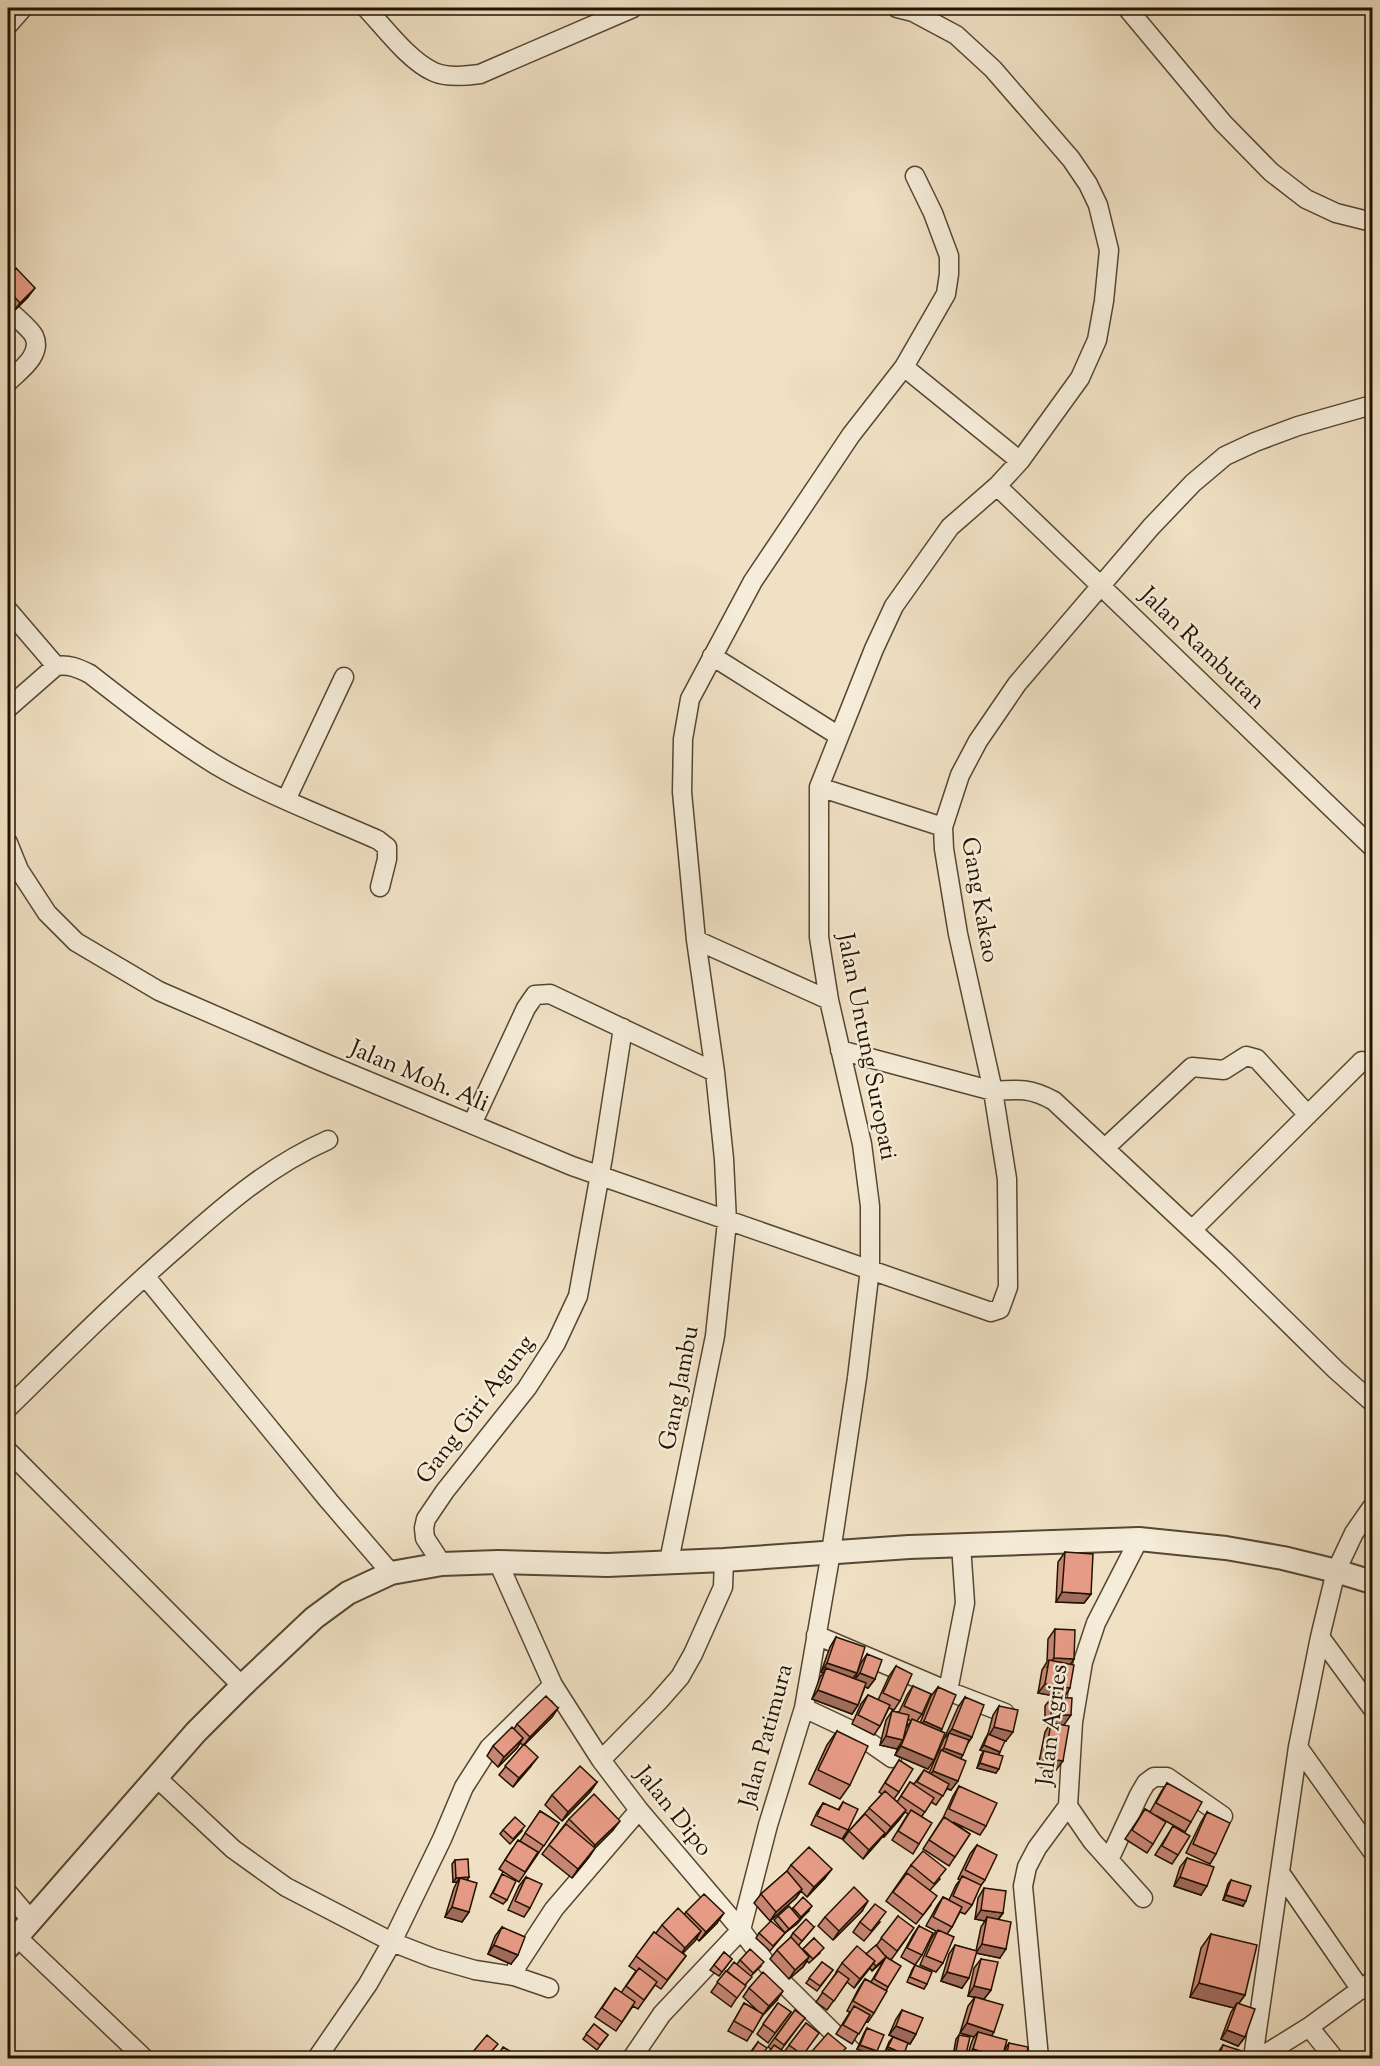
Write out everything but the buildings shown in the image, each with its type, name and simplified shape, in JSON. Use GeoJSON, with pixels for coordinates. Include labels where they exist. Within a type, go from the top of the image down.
{"type":"FeatureCollection","features":[{"type":"Feature","properties":{"kind":"street"},"geometry":{"type":"LineString","coordinates":[[8,25],[23,8]]}},
{"type":"Feature","properties":{"kind":"street"},"geometry":{"type":"LineString","coordinates":[[366,8],[413,58],[435,73],[462,76],[480,74],[633,8]]}},
{"type":"Feature","properties":{"kind":"street","name":"Jalan Untung Suropati"},"geometry":{"type":"LineString","coordinates":[[831,1552],[857,1378],[870,1269],[870,1206],[863,1155],[829,1000],[819,937],[819,788],[874,649],[894,606],[950,527],[997,486],[1020,461],[1080,378],[1097,340],[1109,250],[1098,205],[1088,184],[1071,159],[993,69],[956,35],[913,12],[897,8]]}},
{"type":"Feature","properties":{"kind":"street"},"geometry":{"type":"LineString","coordinates":[[1126,8],[1223,123],[1271,172],[1306,199],[1336,213],[1372,222]]}},
{"type":"Feature","properties":{"kind":"street","name":"Gang Jambu"},"geometry":{"type":"LineString","coordinates":[[669,1561],[716,1336],[727,1222],[724,1159],[715,1072],[696,940],[682,792],[683,739],[690,699],[753,581],[851,435],[904,367],[946,294],[949,256],[933,213],[915,176]]}},
{"type":"Feature","properties":{"kind":"street"},"geometry":{"type":"LineString","coordinates":[[8,309],[34,336],[35,349],[32,358],[8,382]]}},
{"type":"Feature","properties":{"kind":"street"},"geometry":{"type":"LineString","coordinates":[[904,367],[1020,461]]}},
{"type":"Feature","properties":{"kind":"street","name":"Gang Kakao"},"geometry":{"type":"LineString","coordinates":[[870,1269],[991,1312],[1000,1308],[1008,1287],[1007,1179],[993,1091],[958,934],[944,849],[943,827],[960,775],[978,741],[1017,684],[1101,584],[1193,483],[1226,456],[1298,426],[1372,405]]}},
{"type":"Feature","properties":{"kind":"street","name":"Jalan Rambutan"},"geometry":{"type":"LineString","coordinates":[[997,486],[1372,847]]}},
{"type":"Feature","properties":{"kind":"street"},"geometry":{"type":"LineString","coordinates":[[8,610],[56,666]]}},
{"type":"Feature","properties":{"kind":"street"},"geometry":{"type":"LineString","coordinates":[[712,656],[839,736]]}},
{"type":"Feature","properties":{"kind":"street"},"geometry":{"type":"LineString","coordinates":[[8,708],[56,666],[65,664],[79,668],[166,732],[217,765],[286,800],[378,840],[387,847],[387,859],[380,887]]}},
{"type":"Feature","properties":{"kind":"street"},"geometry":{"type":"LineString","coordinates":[[286,800],[344,677]]}},
{"type":"Feature","properties":{"kind":"street"},"geometry":{"type":"LineString","coordinates":[[819,788],[943,827]]}},
{"type":"Feature","properties":{"kind":"street","name":"Jalan Moh. Ali"},"geometry":{"type":"LineString","coordinates":[[8,843],[19,870],[47,913],[76,942],[159,991],[472,1125],[599,1176],[727,1222],[870,1269]]}},
{"type":"Feature","properties":{"kind":"street"},"geometry":{"type":"LineString","coordinates":[[696,940],[829,1000]]}},
{"type":"Feature","properties":{"kind":"street"},"geometry":{"type":"LineString","coordinates":[[472,1125],[526,1008],[536,995],[550,994],[715,1072]]}},
{"type":"Feature","properties":{"kind":"street","name":"Gang Giri Agung"},"geometry":{"type":"LineString","coordinates":[[442,1564],[425,1538],[426,1519],[445,1491],[527,1388],[556,1343],[578,1296],[623,1028]]}},
{"type":"Feature","properties":{"kind":"street"},"geometry":{"type":"LineString","coordinates":[[840,1050],[993,1091],[1017,1089],[1038,1092],[1054,1101],[1372,1402]]}},
{"type":"Feature","properties":{"kind":"street"},"geometry":{"type":"LineString","coordinates":[[1105,1148],[1192,1067],[1224,1070],[1246,1056],[1257,1059],[1308,1114]]}},
{"type":"Feature","properties":{"kind":"street"},"geometry":{"type":"LineString","coordinates":[[1192,1230],[1362,1061]]}},
{"type":"Feature","properties":{"kind":"street"},"geometry":{"type":"LineString","coordinates":[[8,1408],[145,1276],[255,1181],[287,1160],[328,1140]]}},
{"type":"Feature","properties":{"kind":"street"},"geometry":{"type":"LineString","coordinates":[[145,1276],[329,1501],[391,1573]]}},
{"type":"Feature","properties":{"kind":"street"},"geometry":{"type":"LineString","coordinates":[[8,1451],[242,1686]]}},
{"type":"Feature","properties":{"kind":"street"},"geometry":{"type":"LineString","coordinates":[[1253,2058],[1298,1747],[1320,1637],[1336,1571],[1354,1533],[1372,1507]]}},
{"type":"Feature","properties":{"kind":"street"},"geometry":{"type":"LineString","coordinates":[[19,1935],[196,1732],[242,1686],[314,1618],[348,1593],[391,1573],[442,1564],[498,1562],[607,1565],[961,1545],[1138,1539],[1226,1548],[1283,1558],[1372,1582]]}},
{"type":"Feature","properties":{"kind":"street","name":"Jalan Agries"},"geometry":{"type":"LineString","coordinates":[[1039,2058],[1023,1886],[1027,1867],[1037,1848],[1068,1806],[1073,1722],[1083,1662],[1096,1623],[1138,1539]]}},
{"type":"Feature","properties":{"kind":"street"},"geometry":{"type":"LineString","coordinates":[[948,1691],[964,1603],[961,1545]]}},
{"type":"Feature","properties":{"kind":"street","name":"Jalan Patimura"},"geometry":{"type":"LineString","coordinates":[[741,1930],[768,1826],[804,1708],[831,1552]]}},
{"type":"Feature","properties":{"kind":"street"},"geometry":{"type":"LineString","coordinates":[[601,1760],[680,1677],[693,1654],[723,1587],[724,1560]]}},
{"type":"Feature","properties":{"kind":"street","name":"Jalan Dipo"},"geometry":{"type":"LineString","coordinates":[[498,1562],[553,1685],[601,1760],[639,1810],[741,1930],[775,1975],[859,2058]]}},
{"type":"Feature","properties":{"kind":"street"},"geometry":{"type":"LineString","coordinates":[[816,1635],[1005,1713]]}},
{"type":"Feature","properties":{"kind":"street"},"geometry":{"type":"LineString","coordinates":[[1320,1637],[1372,1708]]}},
{"type":"Feature","properties":{"kind":"street"},"geometry":{"type":"LineString","coordinates":[[317,2058],[368,1984],[392,1942],[442,1839],[464,1787],[489,1748],[553,1685]]}},
{"type":"Feature","properties":{"kind":"street"},"geometry":{"type":"LineString","coordinates":[[804,1708],[853,1731],[892,1758]]}},
{"type":"Feature","properties":{"kind":"street"},"geometry":{"type":"LineString","coordinates":[[1298,1747],[1372,1851]]}},
{"type":"Feature","properties":{"kind":"street"},"geometry":{"type":"LineString","coordinates":[[1109,1860],[1139,1794],[1146,1783],[1154,1777],[1167,1777],[1223,1816]]}},
{"type":"Feature","properties":{"kind":"street"},"geometry":{"type":"LineString","coordinates":[[157,1778],[233,1849],[286,1887],[392,1942],[443,1961],[475,1970],[514,1976],[549,1988]]}},
{"type":"Feature","properties":{"kind":"street"},"geometry":{"type":"LineString","coordinates":[[1068,1806],[1092,1841],[1143,1898]]}},
{"type":"Feature","properties":{"kind":"street"},"geometry":{"type":"LineString","coordinates":[[514,1976],[518,1964],[554,1909],[639,1810]]}},
{"type":"Feature","properties":{"kind":"street"},"geometry":{"type":"LineString","coordinates":[[1259,2058],[1309,2027],[1367,1985],[1281,1874]]}},
{"type":"Feature","properties":{"kind":"street"},"geometry":{"type":"LineString","coordinates":[[8,1893],[19,1935],[144,2058]]}},
{"type":"Feature","properties":{"kind":"street"},"geometry":{"type":"LineString","coordinates":[[632,2058],[662,2014],[741,1930]]}},
{"type":"Feature","properties":{"kind":"street"},"geometry":{"type":"LineString","coordinates":[[1309,2027],[1334,2058]]}}]}
